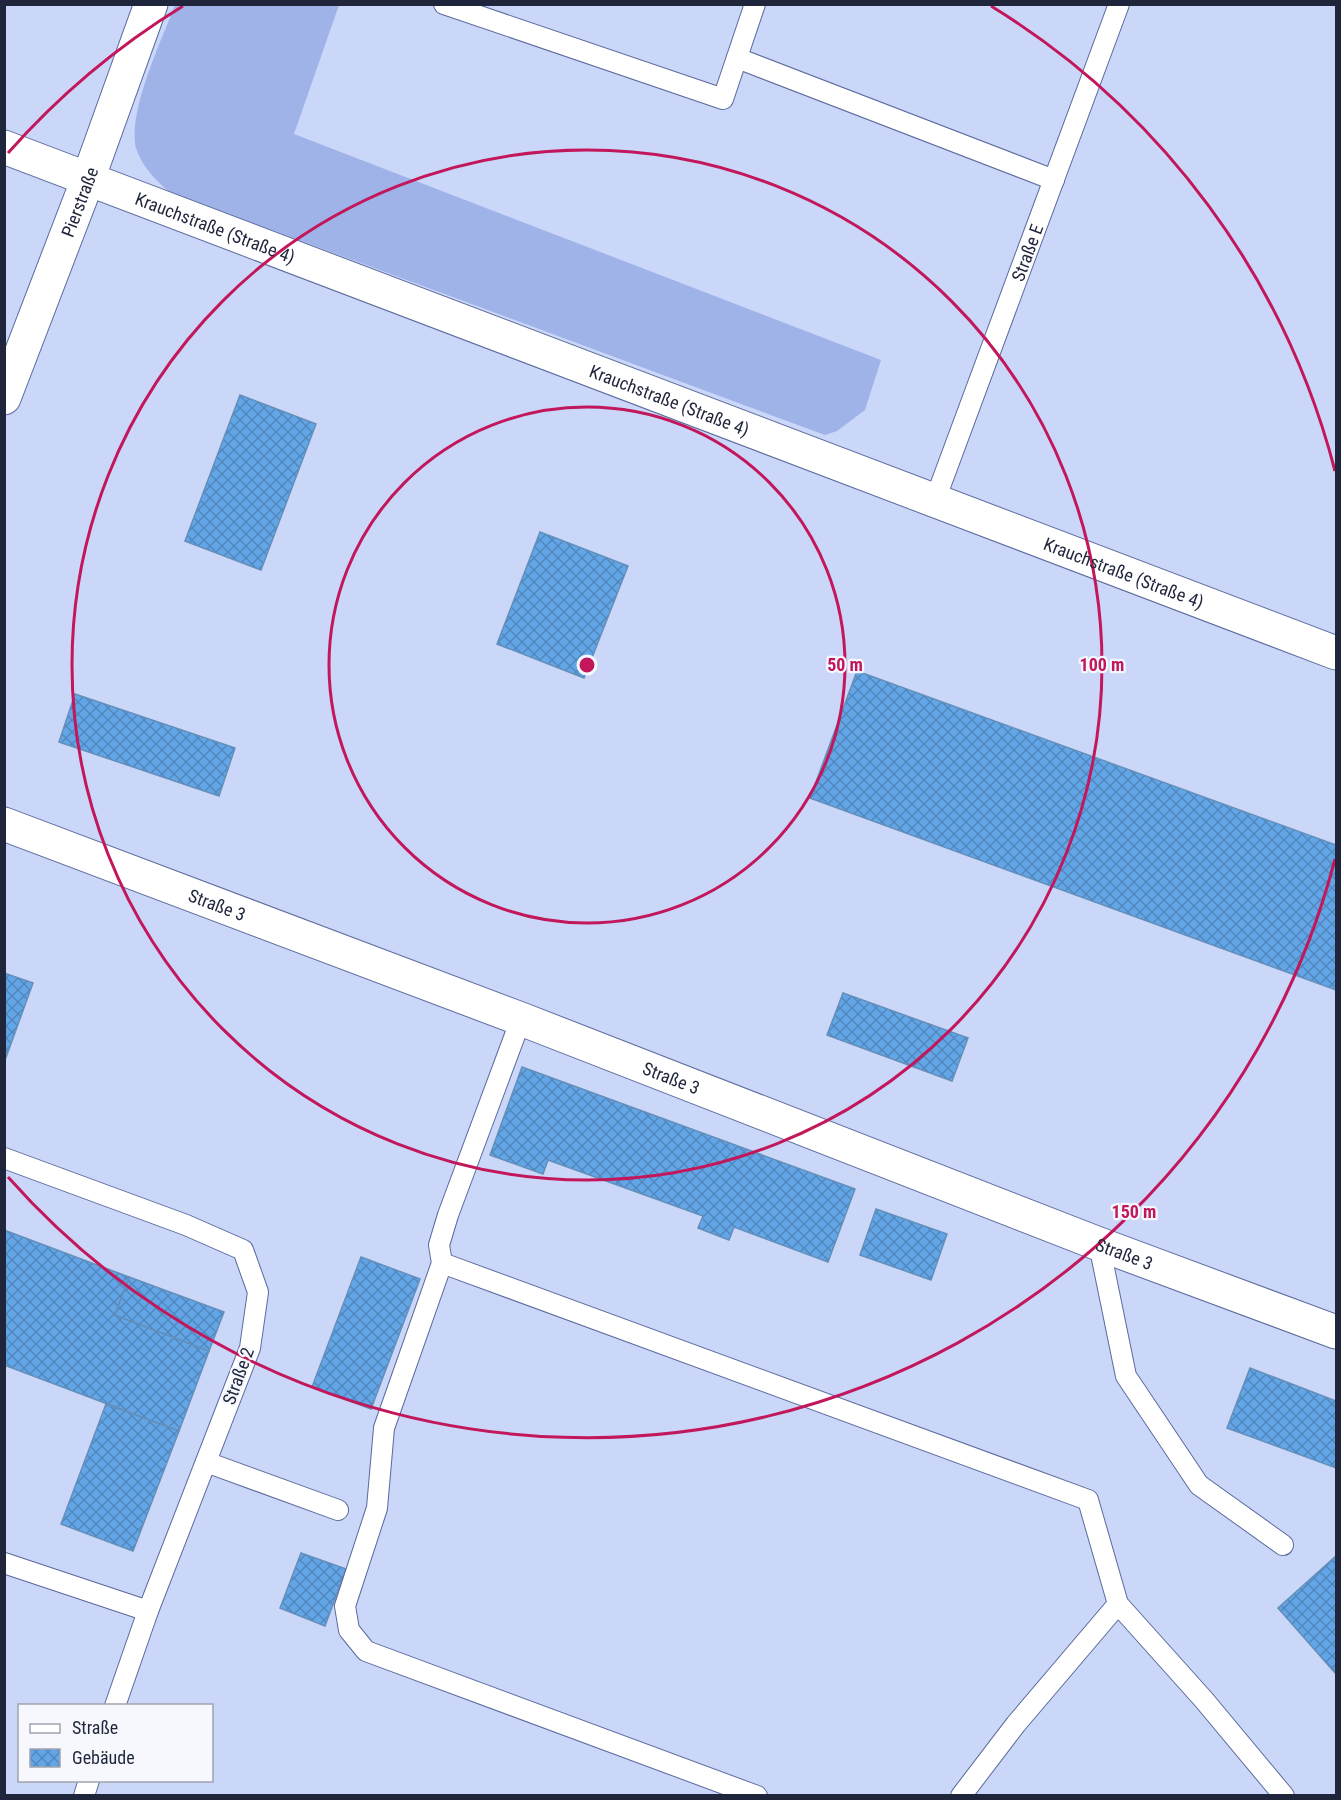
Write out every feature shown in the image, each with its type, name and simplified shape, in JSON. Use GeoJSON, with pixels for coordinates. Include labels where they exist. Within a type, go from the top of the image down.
{"type":"FeatureCollection","features":[{"type":"Feature","properties":{"kind":"street","name":"Pierstraße"},"geometry":{"type":"LineString","coordinates":[[4,398],[88,179],[151,4]]}},
{"type":"Feature","properties":{"kind":"street","name":"Krauchstraße (Straße 4)"},"geometry":{"type":"LineString","coordinates":[[4,147],[1336,653]]}},
{"type":"Feature","properties":{"kind":"street","name":"Straße 3"},"geometry":{"type":"LineString","coordinates":[[4,824],[521,1018],[1100,1244],[1336,1332]]}},
{"type":"Feature","properties":{"kind":"lane"},"geometry":{"type":"LineString","coordinates":[[444,4],[723,99],[755,4]]}},
{"type":"Feature","properties":{"kind":"lane","name":"Straße E"},"geometry":{"type":"LineString","coordinates":[[936,500],[1119,4]]}},
{"type":"Feature","properties":{"kind":"lane"},"geometry":{"type":"LineString","coordinates":[[737,58],[1054,180]]}},
{"type":"Feature","properties":{"kind":"lane"},"geometry":{"type":"LineString","coordinates":[[521,1018],[448,1215],[439,1245],[442,1263],[384,1428],[377,1508],[345,1606],[349,1630],[366,1651],[757,1796]]}},
{"type":"Feature","properties":{"kind":"lane","name":"Straße 2"},"geometry":{"type":"LineString","coordinates":[[4,1158],[186,1225],[243,1250],[258,1292],[250,1348],[148,1611],[116,1704]]}},
{"type":"Feature","properties":{"kind":"lane"},"geometry":{"type":"LineString","coordinates":[[1100,1244],[1126,1376],[1199,1485],[1283,1545]]}},
{"type":"Feature","properties":{"kind":"lane"},"geometry":{"type":"LineString","coordinates":[[442,1263],[1088,1500],[1118,1604],[1204,1700],[1284,1796]]}},
{"type":"Feature","properties":{"kind":"lane"},"geometry":{"type":"LineString","coordinates":[[206,1462],[338,1510]]}},
{"type":"Feature","properties":{"kind":"lane"},"geometry":{"type":"LineString","coordinates":[[4,1563],[148,1611]]}},
{"type":"Feature","properties":{"kind":"lane"},"geometry":{"type":"LineString","coordinates":[[961,1796],[1016,1724],[1118,1604]]}},
{"type":"Feature","properties":{"kind":"shaded area"},"geometry":{"type":"Polygon","coordinates":[[[175,5],[339,5],[294,134],[881,360],[865,410],[837,431],[825,435],[169,192],[145,167],[136,148],[135,133],[136,116],[147,76],[175,5]]]}},
{"type":"Feature","properties":{"kind":"building"},"geometry":{"type":"Polygon","coordinates":[[[240,395],[316,424],[261,570],[185,541],[240,395]]]}},
{"type":"Feature","properties":{"kind":"building"},"geometry":{"type":"Polygon","coordinates":[[[540,532],[628,566],[584,678],[497,644],[540,532]]]}},
{"type":"Feature","properties":{"kind":"building"},"geometry":{"type":"Polygon","coordinates":[[[857,671],[1336,845],[1336,990],[810,798],[857,671]]]}},
{"type":"Feature","properties":{"kind":"building"},"geometry":{"type":"Polygon","coordinates":[[[75,694],[235,748],[219,796],[59,742],[75,694]]]}},
{"type":"Feature","properties":{"kind":"building"},"geometry":{"type":"Polygon","coordinates":[[[4,973],[33,983],[4,1063],[4,973]]]}},
{"type":"Feature","properties":{"kind":"building"},"geometry":{"type":"Polygon","coordinates":[[[843,993],[968,1038],[952,1081],[827,1035],[843,993]]]}},
{"type":"Feature","properties":{"kind":"building"},"geometry":{"type":"Polygon","coordinates":[[[522,1067],[855,1189],[828,1262],[734,1227],[729,1240],[698,1228],[703,1216],[548,1160],[543,1174],[490,1155],[522,1067]]]}},
{"type":"Feature","properties":{"kind":"building"},"geometry":{"type":"Polygon","coordinates":[[[876,1209],[947,1234],[931,1280],[860,1255],[876,1209]]]}},
{"type":"Feature","properties":{"kind":"building"},"geometry":{"type":"Polygon","coordinates":[[[4,1230],[129,1277],[115,1315],[209,1351],[179,1431],[4,1365],[4,1230]]]}},
{"type":"Feature","properties":{"kind":"building"},"geometry":{"type":"Polygon","coordinates":[[[361,1257],[420,1279],[371,1409],[312,1387],[361,1257]]]}},
{"type":"Feature","properties":{"kind":"building"},"geometry":{"type":"Polygon","coordinates":[[[129,1277],[224,1312],[209,1351],[115,1315],[129,1277]]]}},
{"type":"Feature","properties":{"kind":"building"},"geometry":{"type":"Polygon","coordinates":[[[1250,1368],[1336,1401],[1336,1468],[1227,1428],[1250,1368]]]}},
{"type":"Feature","properties":{"kind":"building"},"geometry":{"type":"Polygon","coordinates":[[[106,1404],[179,1431],[133,1551],[61,1524],[106,1404]]]}},
{"type":"Feature","properties":{"kind":"building"},"geometry":{"type":"Polygon","coordinates":[[[301,1553],[346,1569],[325,1626],[280,1608],[301,1553]]]}},
{"type":"Feature","properties":{"kind":"building"},"geometry":{"type":"Polygon","coordinates":[[[1336,1556],[1336,1674],[1278,1608],[1336,1556]]]}}]}
